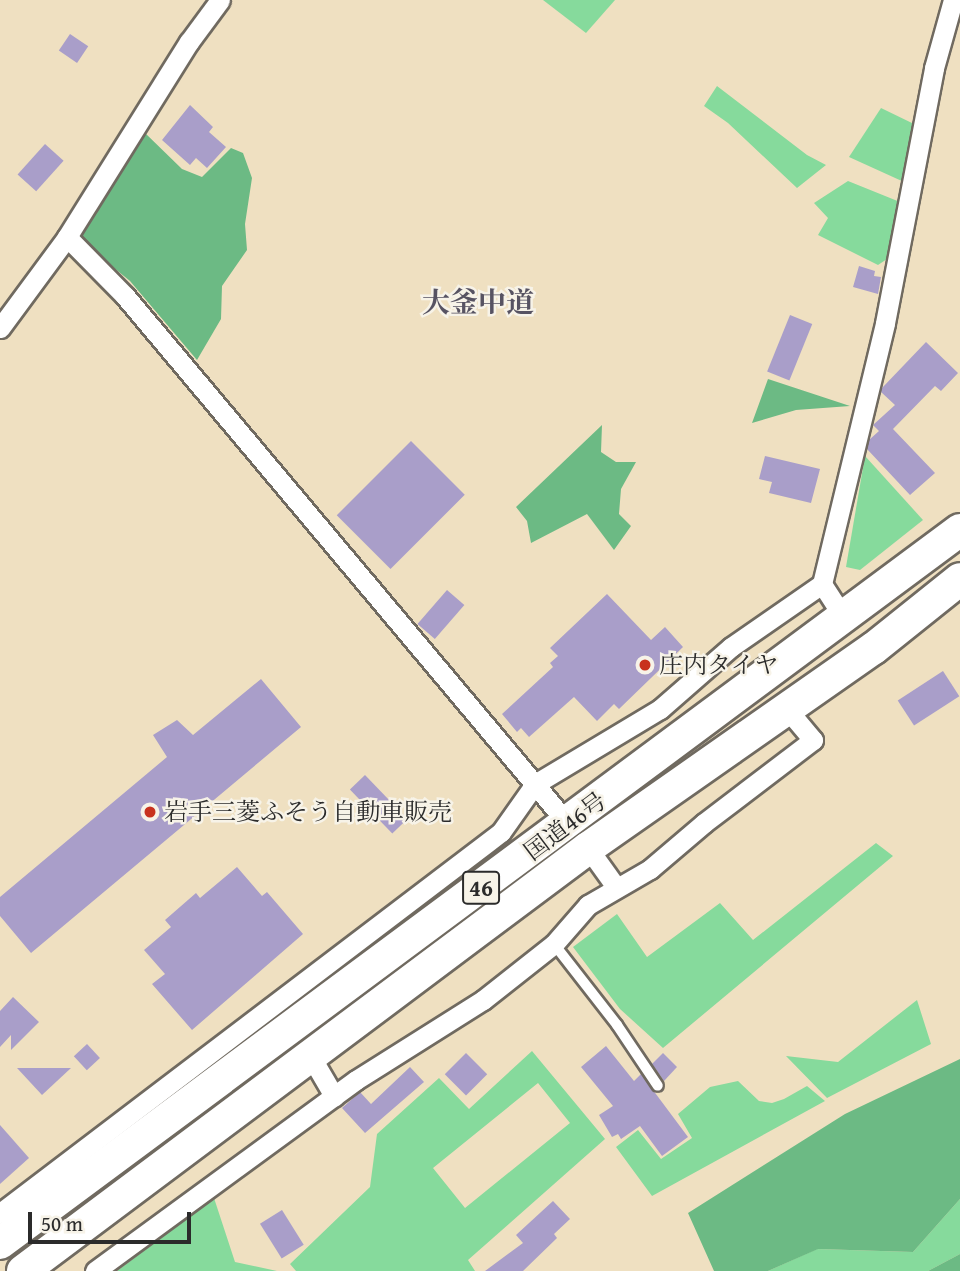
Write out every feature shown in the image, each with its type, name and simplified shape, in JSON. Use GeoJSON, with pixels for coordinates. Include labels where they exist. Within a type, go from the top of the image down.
{"type":"FeatureCollection","features":[{"type":"Feature","properties":{"kind":"highway","name":"国道46号"},"geometry":{"type":"LineString","coordinates":[[0,1243],[568,824],[960,530]]}},
{"type":"Feature","properties":{"kind":"highway","name":"国道46号"},"geometry":{"type":"LineString","coordinates":[[23,1271],[588,848],[874,648],[960,579]]}},
{"type":"Feature","properties":{"kind":"street"},"geometry":{"type":"LineString","coordinates":[[0,328],[67,237],[189,42],[220,0]]}},
{"type":"Feature","properties":{"kind":"street"},"geometry":{"type":"LineString","coordinates":[[0,1213],[502,832],[535,784],[660,709],[731,646],[822,584],[885,323],[934,68],[953,0]]}},
{"type":"Feature","properties":{"kind":"street"},"geometry":{"type":"LineString","coordinates":[[67,237],[125,296],[568,824]]}},
{"type":"Feature","properties":{"kind":"street"},"geometry":{"type":"LineString","coordinates":[[822,584],[844,618]]}},
{"type":"Feature","properties":{"kind":"street"},"geometry":{"type":"LineString","coordinates":[[95,1271],[334,1096],[483,1000],[554,944],[588,905],[650,869],[704,823],[813,740],[787,709]]}},
{"type":"Feature","properties":{"kind":"street"},"geometry":{"type":"LineString","coordinates":[[588,848],[616,887]]}},
{"type":"Feature","properties":{"kind":"street"},"geometry":{"type":"LineString","coordinates":[[310,1055],[334,1096]]}},
{"type":"Feature","properties":{"kind":"lane"},"geometry":{"type":"LineString","coordinates":[[554,944],[617,1025],[657,1086]]}},
{"type":"Feature","properties":{"kind":"green space"},"geometry":{"type":"Polygon","coordinates":[[[543,0],[615,0],[586,33],[543,0]]]}},
{"type":"Feature","properties":{"kind":"green space"},"geometry":{"type":"Polygon","coordinates":[[[717,86],[807,155],[826,165],[797,188],[728,123],[704,106],[717,86]]]}},
{"type":"Feature","properties":{"kind":"green space"},"geometry":{"type":"Polygon","coordinates":[[[881,108],[914,124],[904,182],[849,157],[881,108]]]}},
{"type":"Feature","properties":{"kind":"green space"},"geometry":{"type":"Polygon","coordinates":[[[144,132],[182,169],[202,177],[231,148],[243,153],[252,178],[245,224],[247,250],[222,286],[221,319],[197,360],[130,281],[81,241],[82,232],[144,132]]]}},
{"type":"Feature","properties":{"kind":"green space"},"geometry":{"type":"Polygon","coordinates":[[[848,181],[900,202],[890,257],[878,265],[818,235],[828,218],[814,203],[848,181]]]}},
{"type":"Feature","properties":{"kind":"green space"},"geometry":{"type":"Polygon","coordinates":[[[768,379],[850,406],[796,410],[752,423],[768,379]]]}},
{"type":"Feature","properties":{"kind":"green space"},"geometry":{"type":"Polygon","coordinates":[[[602,425],[601,452],[616,462],[636,462],[621,489],[619,514],[631,526],[614,550],[587,514],[531,543],[527,521],[516,507],[602,425]]]}},
{"type":"Feature","properties":{"kind":"green space"},"geometry":{"type":"Polygon","coordinates":[[[865,456],[923,520],[860,570],[846,567],[865,456]]]}},
{"type":"Feature","properties":{"kind":"green space"},"geometry":{"type":"Polygon","coordinates":[[[876,843],[893,856],[663,1048],[620,1009],[573,947],[617,914],[647,957],[720,903],[753,940],[876,843]]]}},
{"type":"Feature","properties":{"kind":"green space"},"geometry":{"type":"Polygon","coordinates":[[[917,1000],[931,1044],[827,1098],[786,1056],[838,1062],[917,1000]]]}},
{"type":"Feature","properties":{"kind":"green space"},"geometry":{"type":"Polygon","coordinates":[[[532,1051],[605,1139],[468,1260],[475,1271],[296,1271],[290,1264],[370,1187],[377,1134],[439,1078],[469,1109],[532,1051]],[[538,1083],[433,1168],[465,1208],[570,1123],[538,1083]]]}},
{"type":"Feature","properties":{"kind":"green space"},"geometry":{"type":"Polygon","coordinates":[[[960,1059],[960,1199],[913,1252],[818,1249],[768,1271],[714,1271],[688,1213],[845,1114],[960,1059]]]}},
{"type":"Feature","properties":{"kind":"green space"},"geometry":{"type":"Polygon","coordinates":[[[738,1081],[759,1101],[772,1103],[807,1086],[825,1101],[652,1196],[616,1147],[638,1130],[661,1159],[692,1138],[678,1114],[710,1087],[738,1081]]]}},
{"type":"Feature","properties":{"kind":"green space"},"geometry":{"type":"Polygon","coordinates":[[[214,1198],[235,1262],[277,1271],[117,1271],[214,1198]]]}},
{"type":"Feature","properties":{"kind":"green space"},"geometry":{"type":"Polygon","coordinates":[[[960,1199],[960,1254],[928,1271],[768,1271],[817,1249],[913,1252],[960,1199]]]}},
{"type":"Feature","properties":{"kind":"green space"},"geometry":{"type":"Polygon","coordinates":[[[960,1254],[960,1271],[928,1271],[960,1254]]]}},
{"type":"Feature","properties":{"kind":"building"},"geometry":{"type":"Polygon","coordinates":[[[70,34],[88,46],[77,63],[59,51],[70,34]]]}},
{"type":"Feature","properties":{"kind":"building"},"geometry":{"type":"Polygon","coordinates":[[[190,105],[213,127],[209,132],[226,147],[207,168],[196,158],[190,165],[162,140],[190,105]]]}},
{"type":"Feature","properties":{"kind":"building"},"geometry":{"type":"Polygon","coordinates":[[[45,144],[64,161],[36,191],[18,174],[45,144]]]}},
{"type":"Feature","properties":{"kind":"building"},"geometry":{"type":"Polygon","coordinates":[[[859,266],[875,271],[874,276],[881,277],[878,294],[853,287],[859,266]]]}},
{"type":"Feature","properties":{"kind":"building"},"geometry":{"type":"Polygon","coordinates":[[[790,315],[812,324],[789,381],[767,372],[790,315]]]}},
{"type":"Feature","properties":{"kind":"building"},"geometry":{"type":"Polygon","coordinates":[[[926,342],[958,373],[941,391],[935,386],[893,429],[935,473],[910,495],[867,449],[869,440],[879,431],[873,425],[895,405],[881,392],[882,388],[926,342]]]}},
{"type":"Feature","properties":{"kind":"building"},"geometry":{"type":"Polygon","coordinates":[[[411,441],[465,495],[390,569],[337,515],[411,441]]]}},
{"type":"Feature","properties":{"kind":"building"},"geometry":{"type":"Polygon","coordinates":[[[765,456],[820,469],[811,503],[769,493],[772,482],[759,479],[765,456]]]}},
{"type":"Feature","properties":{"kind":"building"},"geometry":{"type":"Polygon","coordinates":[[[447,590],[464,605],[435,639],[417,624],[447,590]]]}},
{"type":"Feature","properties":{"kind":"building"},"geometry":{"type":"Polygon","coordinates":[[[607,594],[651,640],[665,627],[683,647],[619,709],[614,704],[597,721],[574,697],[529,737],[521,728],[517,732],[502,714],[553,667],[550,663],[558,656],[550,648],[607,594]]]}},
{"type":"Feature","properties":{"kind":"building"},"geometry":{"type":"Polygon","coordinates":[[[943,671],[959,696],[914,726],[898,700],[943,671]]]}},
{"type":"Feature","properties":{"kind":"building","name":"岩手三菱ふそう自動車販売"},"geometry":{"type":"Polygon","coordinates":[[[261,679],[301,727],[31,953],[0,916],[0,897],[167,757],[153,735],[177,720],[193,735],[261,679]]]}},
{"type":"Feature","properties":{"kind":"building"},"geometry":{"type":"Polygon","coordinates":[[[365,775],[407,819],[392,833],[350,790],[365,775]]]}},
{"type":"Feature","properties":{"kind":"building"},"geometry":{"type":"Polygon","coordinates":[[[237,867],[262,896],[267,892],[303,934],[192,1030],[152,984],[165,974],[144,950],[171,927],[165,920],[196,893],[200,898],[237,867]]]}},
{"type":"Feature","properties":{"kind":"building"},"geometry":{"type":"Polygon","coordinates":[[[13,997],[39,1022],[11,1050],[11,1035],[0,1047],[0,1011],[13,997]]]}},
{"type":"Feature","properties":{"kind":"building"},"geometry":{"type":"Polygon","coordinates":[[[87,1044],[100,1058],[87,1070],[74,1056],[87,1044]]]}},
{"type":"Feature","properties":{"kind":"building"},"geometry":{"type":"Polygon","coordinates":[[[606,1046],[634,1081],[641,1074],[688,1137],[662,1156],[640,1126],[621,1139],[618,1134],[612,1137],[599,1115],[613,1106],[581,1067],[606,1046]]]}},
{"type":"Feature","properties":{"kind":"building"},"geometry":{"type":"Polygon","coordinates":[[[466,1053],[487,1074],[466,1095],[445,1074],[466,1053]]]}},
{"type":"Feature","properties":{"kind":"building"},"geometry":{"type":"Polygon","coordinates":[[[663,1053],[677,1067],[664,1081],[652,1064],[663,1053]]]}},
{"type":"Feature","properties":{"kind":"building"},"geometry":{"type":"Polygon","coordinates":[[[410,1067],[424,1082],[365,1133],[342,1108],[360,1092],[371,1104],[410,1067]]]}},
{"type":"Feature","properties":{"kind":"building"},"geometry":{"type":"Polygon","coordinates":[[[17,1068],[71,1068],[42,1095],[17,1068]]]}},
{"type":"Feature","properties":{"kind":"building"},"geometry":{"type":"Polygon","coordinates":[[[0,1125],[29,1158],[0,1184],[0,1125]]]}},
{"type":"Feature","properties":{"kind":"building"},"geometry":{"type":"Polygon","coordinates":[[[553,1201],[570,1219],[554,1234],[557,1238],[523,1271],[485,1271],[523,1243],[516,1235],[553,1201]]]}},
{"type":"Feature","properties":{"kind":"building"},"geometry":{"type":"Polygon","coordinates":[[[282,1210],[304,1245],[282,1259],[260,1224],[282,1210]]]}},
{"type":"Feature","properties":{"kind":"place","name":"庄内タイヤ"},"geometry":{"type":"Point","coordinates":[645,665]}},
{"type":"Feature","properties":{"kind":"place","name":"岩手三菱ふそう自動車販売"},"geometry":{"type":"Point","coordinates":[150,812]}},
{"type":"Feature","properties":{"kind":"district","name":"大釜中道"},"geometry":{"type":"Point","coordinates":[478,302]}}]}
